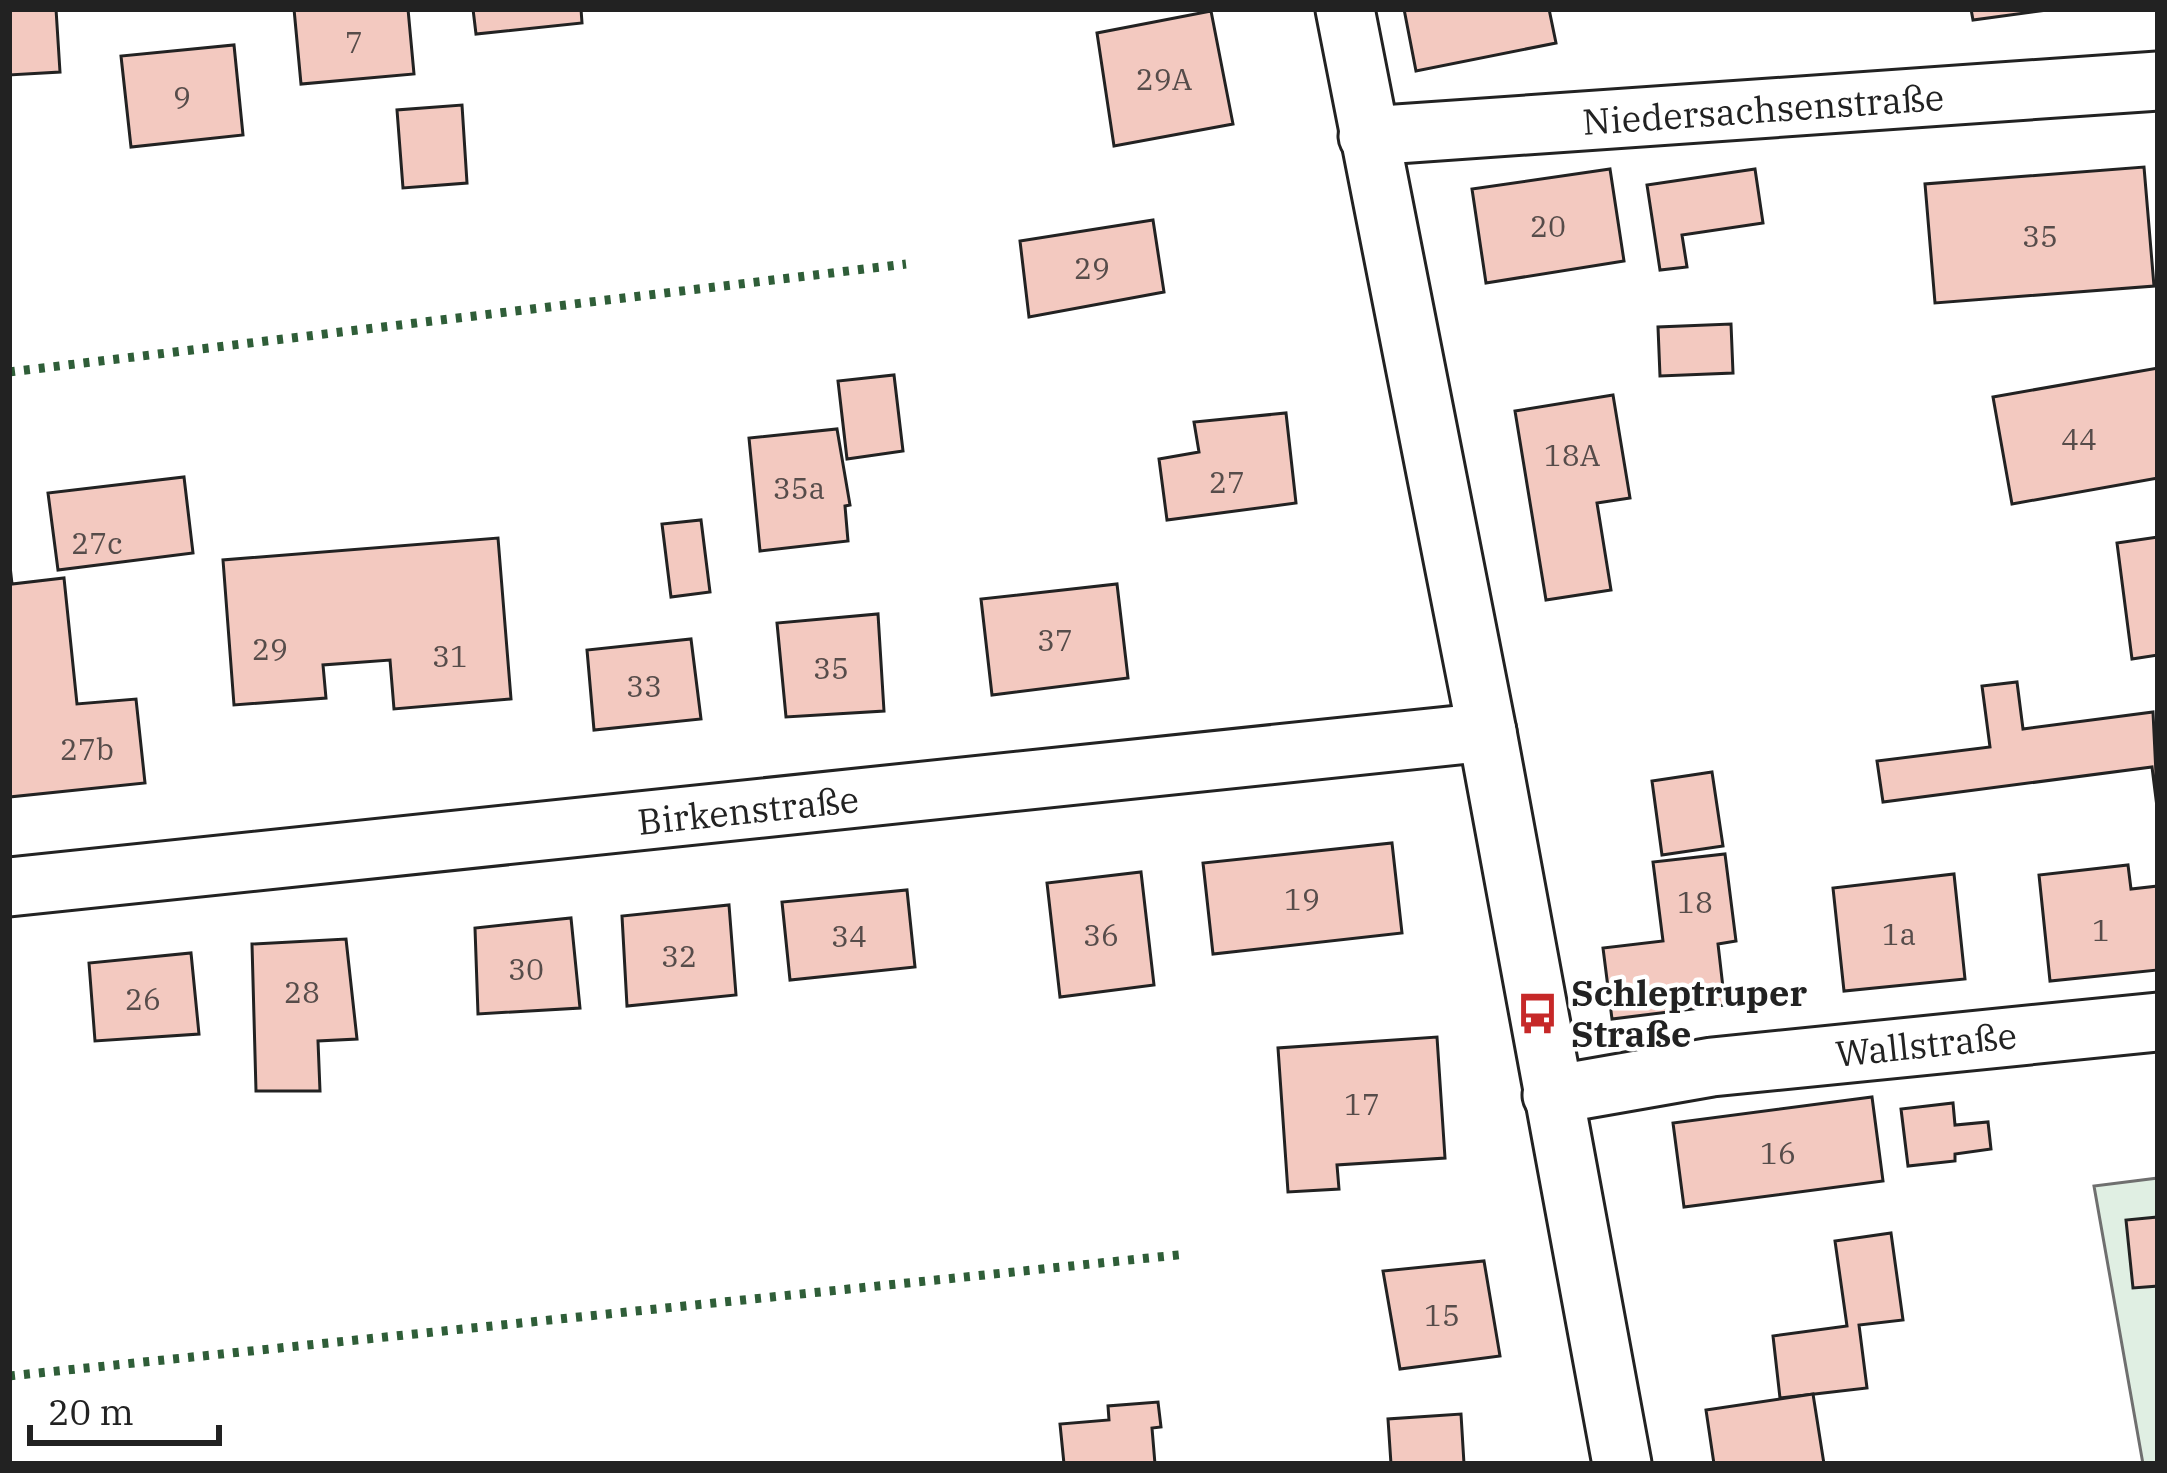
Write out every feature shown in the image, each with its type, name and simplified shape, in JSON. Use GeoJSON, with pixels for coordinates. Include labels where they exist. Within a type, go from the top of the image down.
{"type":"FeatureCollection","features":[{"type":"Feature","properties":{"kind":"street"},"geometry":{"type":"LineString","coordinates":[[1346,9],[1487,732],[1622,1464]]}},
{"type":"Feature","properties":{"kind":"street","name":"Niedersachsenstraße"},"geometry":{"type":"LineString","coordinates":[[1368,136],[2158,81]]}},
{"type":"Feature","properties":{"kind":"street","name":"Birkenstraße"},"geometry":{"type":"LineString","coordinates":[[9,886],[1487,732]]}},
{"type":"Feature","properties":{"kind":"street","name":"Wallstraße"},"geometry":{"type":"LineString","coordinates":[[1552,1095],[1712,1067],[2158,1022]]}},
{"type":"Feature","properties":{"kind":"green space"},"geometry":{"type":"Polygon","coordinates":[[[2158,1178],[2158,1464],[2143,1464],[2094,1186],[2158,1178]]]}},
{"type":"Feature","properties":{"kind":"building"},"geometry":{"type":"Polygon","coordinates":[[[9,9],[56,9],[60,72],[9,75],[9,9]]]}},
{"type":"Feature","properties":{"kind":"building"},"geometry":{"type":"Polygon","coordinates":[[[294,9],[408,9],[414,74],[301,84],[294,9]]]}},
{"type":"Feature","properties":{"kind":"building"},"geometry":{"type":"Polygon","coordinates":[[[473,9],[581,9],[582,23],[476,34],[473,9]]]}},
{"type":"Feature","properties":{"kind":"building"},"geometry":{"type":"Polygon","coordinates":[[[1404,9],[1549,9],[1556,43],[1416,71],[1404,9]]]}},
{"type":"Feature","properties":{"kind":"building"},"geometry":{"type":"Polygon","coordinates":[[[1971,9],[2055,9],[1973,20],[1971,9]]]}},
{"type":"Feature","properties":{"kind":"building"},"geometry":{"type":"Polygon","coordinates":[[[1211,11],[1233,124],[1114,146],[1097,33],[1211,11]]]}},
{"type":"Feature","properties":{"kind":"building"},"geometry":{"type":"Polygon","coordinates":[[[234,45],[243,135],[131,147],[121,56],[234,45]]]}},
{"type":"Feature","properties":{"kind":"building"},"geometry":{"type":"Polygon","coordinates":[[[462,105],[467,183],[403,188],[397,110],[462,105]]]}},
{"type":"Feature","properties":{"kind":"building"},"geometry":{"type":"Polygon","coordinates":[[[2144,167],[2154,286],[1935,303],[1925,184],[2144,167]]]}},
{"type":"Feature","properties":{"kind":"building"},"geometry":{"type":"Polygon","coordinates":[[[1610,169],[1624,261],[1486,283],[1472,189],[1610,169]]]}},
{"type":"Feature","properties":{"kind":"building"},"geometry":{"type":"Polygon","coordinates":[[[1755,169],[1763,223],[1682,235],[1687,267],[1660,270],[1647,185],[1755,169]]]}},
{"type":"Feature","properties":{"kind":"building"},"geometry":{"type":"Polygon","coordinates":[[[1153,220],[1164,292],[1029,317],[1020,241],[1153,220]]]}},
{"type":"Feature","properties":{"kind":"building"},"geometry":{"type":"Polygon","coordinates":[[[1731,324],[1733,373],[1660,376],[1658,327],[1731,324]]]}},
{"type":"Feature","properties":{"kind":"building"},"geometry":{"type":"Polygon","coordinates":[[[2158,368],[2158,478],[2012,504],[1993,397],[2158,368]]]}},
{"type":"Feature","properties":{"kind":"building"},"geometry":{"type":"Polygon","coordinates":[[[894,375],[903,451],[847,459],[838,381],[894,375]]]}},
{"type":"Feature","properties":{"kind":"building"},"geometry":{"type":"Polygon","coordinates":[[[1613,395],[1630,498],[1597,503],[1611,590],[1546,600],[1515,411],[1613,395]]]}},
{"type":"Feature","properties":{"kind":"building"},"geometry":{"type":"Polygon","coordinates":[[[1286,413],[1296,503],[1167,520],[1159,459],[1199,452],[1194,422],[1286,413]]]}},
{"type":"Feature","properties":{"kind":"building"},"geometry":{"type":"Polygon","coordinates":[[[837,429],[850,505],[845,506],[848,541],[760,551],[749,438],[837,429]]]}},
{"type":"Feature","properties":{"kind":"building"},"geometry":{"type":"Polygon","coordinates":[[[184,477],[193,553],[58,570],[48,493],[184,477]]]}},
{"type":"Feature","properties":{"kind":"building"},"geometry":{"type":"Polygon","coordinates":[[[701,520],[710,592],[671,597],[662,524],[701,520]]]}},
{"type":"Feature","properties":{"kind":"building"},"geometry":{"type":"Polygon","coordinates":[[[2158,537],[2158,655],[2132,659],[2117,543],[2158,537]]]}},
{"type":"Feature","properties":{"kind":"building"},"geometry":{"type":"Polygon","coordinates":[[[498,538],[511,699],[394,709],[390,660],[323,665],[326,698],[234,705],[223,560],[498,538]]]}},
{"type":"Feature","properties":{"kind":"building"},"geometry":{"type":"Polygon","coordinates":[[[9,557],[12,584],[64,578],[77,704],[136,699],[145,783],[9,797],[9,557]]]}},
{"type":"Feature","properties":{"kind":"building"},"geometry":{"type":"Polygon","coordinates":[[[1117,584],[1128,678],[992,695],[981,599],[1117,584]]]}},
{"type":"Feature","properties":{"kind":"building"},"geometry":{"type":"Polygon","coordinates":[[[878,614],[884,711],[786,717],[777,623],[878,614]]]}},
{"type":"Feature","properties":{"kind":"building"},"geometry":{"type":"Polygon","coordinates":[[[691,639],[701,719],[594,730],[587,650],[691,639]]]}},
{"type":"Feature","properties":{"kind":"building"},"geometry":{"type":"Polygon","coordinates":[[[2017,682],[2023,729],[2153,712],[2158,815],[2152,767],[1883,802],[1877,761],[1990,747],[1982,686],[2017,682]]]}},
{"type":"Feature","properties":{"kind":"building"},"geometry":{"type":"Polygon","coordinates":[[[1712,772],[1723,846],[1662,855],[1652,781],[1712,772]]]}},
{"type":"Feature","properties":{"kind":"building"},"geometry":{"type":"Polygon","coordinates":[[[1392,843],[1402,933],[1213,954],[1203,863],[1392,843]]]}},
{"type":"Feature","properties":{"kind":"building"},"geometry":{"type":"Polygon","coordinates":[[[1725,854],[1736,941],[1718,944],[1725,1005],[1612,1019],[1603,948],[1663,941],[1653,862],[1725,854]]]}},
{"type":"Feature","properties":{"kind":"building"},"geometry":{"type":"Polygon","coordinates":[[[2128,865],[2131,889],[2158,886],[2158,970],[2050,981],[2039,875],[2128,865]]]}},
{"type":"Feature","properties":{"kind":"building"},"geometry":{"type":"Polygon","coordinates":[[[1141,872],[1154,985],[1060,997],[1047,883],[1141,872]]]}},
{"type":"Feature","properties":{"kind":"building"},"geometry":{"type":"Polygon","coordinates":[[[1954,874],[1965,979],[1844,991],[1833,888],[1954,874]]]}},
{"type":"Feature","properties":{"kind":"building"},"geometry":{"type":"Polygon","coordinates":[[[907,890],[915,967],[790,980],[782,902],[907,890]]]}},
{"type":"Feature","properties":{"kind":"building"},"geometry":{"type":"Polygon","coordinates":[[[729,905],[736,995],[627,1006],[622,916],[729,905]]]}},
{"type":"Feature","properties":{"kind":"building"},"geometry":{"type":"Polygon","coordinates":[[[571,918],[580,1008],[478,1014],[475,928],[571,918]]]}},
{"type":"Feature","properties":{"kind":"building"},"geometry":{"type":"Polygon","coordinates":[[[346,939],[357,1039],[318,1041],[320,1091],[256,1091],[252,944],[346,939]]]}},
{"type":"Feature","properties":{"kind":"building"},"geometry":{"type":"Polygon","coordinates":[[[191,953],[199,1034],[95,1041],[89,963],[191,953]]]}},
{"type":"Feature","properties":{"kind":"building"},"geometry":{"type":"Polygon","coordinates":[[[1437,1037],[1445,1158],[1337,1165],[1339,1189],[1288,1192],[1278,1048],[1437,1037]]]}},
{"type":"Feature","properties":{"kind":"building"},"geometry":{"type":"Polygon","coordinates":[[[1872,1097],[1883,1181],[1684,1207],[1673,1123],[1872,1097]]]}},
{"type":"Feature","properties":{"kind":"building"},"geometry":{"type":"Polygon","coordinates":[[[1953,1103],[1955,1125],[1988,1122],[1991,1149],[1955,1154],[1955,1161],[1908,1166],[1901,1109],[1953,1103]]]}},
{"type":"Feature","properties":{"kind":"building"},"geometry":{"type":"Polygon","coordinates":[[[2158,1217],[2158,1286],[2133,1288],[2126,1220],[2158,1217]]]}},
{"type":"Feature","properties":{"kind":"building"},"geometry":{"type":"Polygon","coordinates":[[[1891,1233],[1903,1320],[1859,1325],[1867,1388],[1780,1398],[1773,1336],[1847,1326],[1835,1241],[1891,1233]]]}},
{"type":"Feature","properties":{"kind":"building"},"geometry":{"type":"Polygon","coordinates":[[[1484,1261],[1500,1356],[1400,1369],[1383,1271],[1484,1261]]]}},
{"type":"Feature","properties":{"kind":"building"},"geometry":{"type":"Polygon","coordinates":[[[1813,1394],[1824,1464],[1714,1464],[1706,1410],[1813,1394]]]}},
{"type":"Feature","properties":{"kind":"building"},"geometry":{"type":"Polygon","coordinates":[[[1158,1402],[1161,1427],[1152,1428],[1155,1464],[1064,1464],[1060,1424],[1109,1420],[1108,1406],[1158,1402]]]}},
{"type":"Feature","properties":{"kind":"building"},"geometry":{"type":"Polygon","coordinates":[[[1461,1414],[1464,1464],[1391,1464],[1388,1419],[1461,1414]]]}},
{"type":"Feature","properties":{"kind":"hedge"},"geometry":{"type":"LineString","coordinates":[[9,372],[906,264]]}},
{"type":"Feature","properties":{"kind":"hedge"},"geometry":{"type":"LineString","coordinates":[[9,1376],[1187,1254]]}},
{"type":"Feature","properties":{"kind":"place","name":"Schleptruper Straße"},"geometry":{"type":"Point","coordinates":[1537,1013]}}]}
